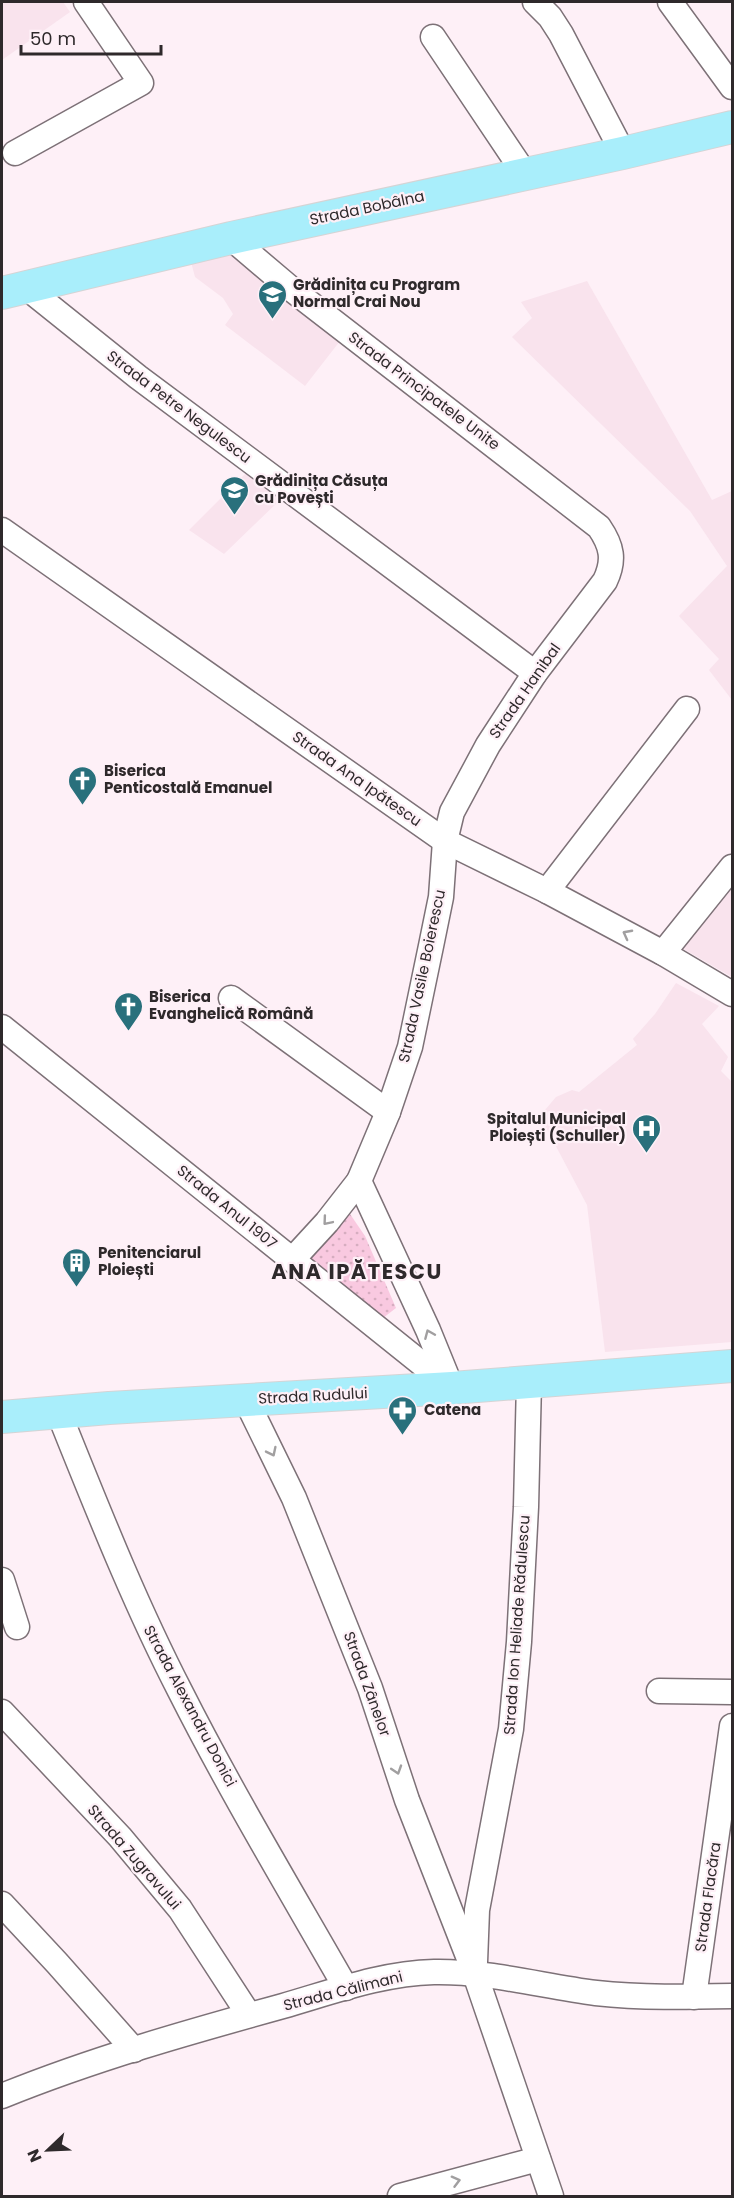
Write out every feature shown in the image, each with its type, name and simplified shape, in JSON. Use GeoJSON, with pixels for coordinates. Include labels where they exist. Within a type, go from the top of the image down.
{"type":"FeatureCollection","features":[{"type":"Feature","properties":{"kind":"main road","name":"Strada Bobâlna"},"geometry":{"type":"LineString","coordinates":[[14,290],[231,238],[623,153],[732,127]]}},
{"type":"Feature","properties":{"kind":"main road","name":"Strada Rudului"},"geometry":{"type":"LineString","coordinates":[[2,1417],[58,1411],[452,1388],[732,1366]]}},
{"type":"Feature","properties":{"kind":"street"},"geometry":{"type":"LineString","coordinates":[[15,153],[141,83],[86,2]]}},
{"type":"Feature","properties":{"kind":"street"},"geometry":{"type":"LineString","coordinates":[[535,2],[550,16],[561,34],[623,153]]}},
{"type":"Feature","properties":{"kind":"street"},"geometry":{"type":"LineString","coordinates":[[670,2],[732,87]]}},
{"type":"Feature","properties":{"kind":"street"},"geometry":{"type":"LineString","coordinates":[[433,37],[525,174]]}},
{"type":"Feature","properties":{"kind":"street","name":"Strada Principatele Unite"},"geometry":{"type":"LineString","coordinates":[[231,238],[307,301],[599,527],[611,548]]}},
{"type":"Feature","properties":{"kind":"street","name":"Strada Petre Negulescu"},"geometry":{"type":"LineString","coordinates":[[14,290],[138,377],[535,673]]}},
{"type":"Feature","properties":{"kind":"street","name":"Strada Ana Ipătescu"},"geometry":{"type":"LineString","coordinates":[[2,530],[445,841],[547,891],[663,953],[732,994]]}},
{"type":"Feature","properties":{"kind":"street","name":"Strada Hanibal"},"geometry":{"type":"LineString","coordinates":[[445,841],[452,812],[468,780],[535,673],[605,581],[610,571],[611,548]]}},
{"type":"Feature","properties":{"kind":"street"},"geometry":{"type":"LineString","coordinates":[[547,891],[687,709]]}},
{"type":"Feature","properties":{"kind":"street","name":"Strada Vasile Boierescu"},"geometry":{"type":"LineString","coordinates":[[293,1260],[359,1181],[388,1112],[410,1047],[434,936],[441,897],[445,841]]}},
{"type":"Feature","properties":{"kind":"street"},"geometry":{"type":"LineString","coordinates":[[663,953],[732,867]]}},
{"type":"Feature","properties":{"kind":"street"},"geometry":{"type":"LineString","coordinates":[[231,998],[388,1112]]}},
{"type":"Feature","properties":{"kind":"street","name":"Strada Anul 1907"},"geometry":{"type":"LineString","coordinates":[[2,1027],[452,1388]]}},
{"type":"Feature","properties":{"kind":"street"},"geometry":{"type":"LineString","coordinates":[[359,1181],[428,1330],[452,1388]]}},
{"type":"Feature","properties":{"kind":"street","name":"Strada Ion Heliade Rădulescu"},"geometry":{"type":"LineString","coordinates":[[475,1974],[477,1910],[511,1729],[519,1642],[526,1507],[529,1382]]}},
{"type":"Feature","properties":{"kind":"street","name":"Strada Zânelor"},"geometry":{"type":"LineString","coordinates":[[246,1400],[294,1498],[370,1688],[407,1800],[475,1974],[551,2196]]}},
{"type":"Feature","properties":{"kind":"street","name":"Strada Alexandru Donici"},"geometry":{"type":"LineString","coordinates":[[58,1411],[104,1526],[148,1626],[180,1691],[346,1988]]}},
{"type":"Feature","properties":{"kind":"street"},"geometry":{"type":"LineString","coordinates":[[2,1580],[16,1627]]}},
{"type":"Feature","properties":{"kind":"street"},"geometry":{"type":"LineString","coordinates":[[659,1690],[732,1692]]}},
{"type":"Feature","properties":{"kind":"street","name":"Strada Zugravului"},"geometry":{"type":"LineString","coordinates":[[2,1712],[120,1837],[180,1909],[249,2015]]}},
{"type":"Feature","properties":{"kind":"street","name":"Strada Flacăra"},"geometry":{"type":"LineString","coordinates":[[694,1997],[732,1726]]}},
{"type":"Feature","properties":{"kind":"street"},"geometry":{"type":"LineString","coordinates":[[2,1905],[134,2050]]}},
{"type":"Feature","properties":{"kind":"street","name":"Strada Călimani"},"geometry":{"type":"LineString","coordinates":[[2,2096],[68,2070],[249,2015],[398,1975],[434,1972],[475,1974],[596,1993],[694,1997],[732,1996]]}},
{"type":"Feature","properties":{"kind":"street"},"geometry":{"type":"LineString","coordinates":[[400,2196],[538,2159]]}},
{"type":"Feature","properties":{"kind":"shaded area"},"geometry":{"type":"Polygon","coordinates":[[[2,2],[63,2],[70,12],[2,60],[2,2]]]}},
{"type":"Feature","properties":{"kind":"shaded area","name":"Grădinița cu Program Normal Crai Nou"},"geometry":{"type":"Polygon","coordinates":[[[233,253],[340,341],[305,386],[225,325],[233,314],[223,298],[195,277],[191,262],[233,253]]]}},
{"type":"Feature","properties":{"kind":"shaded area"},"geometry":{"type":"Polygon","coordinates":[[[587,281],[712,500],[732,491],[732,700],[709,670],[719,659],[679,616],[727,566],[690,511],[512,337],[532,318],[521,302],[587,281]]]}},
{"type":"Feature","properties":{"kind":"shaded area","name":"Grădinița Căsuța cu Povești"},"geometry":{"type":"Polygon","coordinates":[[[248,471],[282,498],[224,554],[189,530],[248,471]]]}},
{"type":"Feature","properties":{"kind":"shaded area"},"geometry":{"type":"Polygon","coordinates":[[[732,873],[732,977],[675,944],[732,873]]]}},
{"type":"Feature","properties":{"kind":"shaded area","name":"Spitalul Municipal Ploiești (Schuller)"},"geometry":{"type":"Polygon","coordinates":[[[676,983],[719,1006],[702,1024],[728,1057],[721,1071],[732,1082],[732,1342],[605,1352],[587,1205],[540,1116],[556,1097],[572,1090],[579,1092],[637,1045],[633,1039],[655,1014],[676,983]]]}},
{"type":"Feature","properties":{"kind":"shaded area"},"geometry":{"type":"Polygon","coordinates":[[[350,1214],[365,1236],[396,1308],[383,1318],[304,1257],[340,1215],[350,1214]]]}},
{"type":"Feature","properties":{"kind":"place","name":"Grădinița cu Program Normal Crai Nou"},"geometry":{"type":"Point","coordinates":[272,320]}},
{"type":"Feature","properties":{"kind":"place","name":"Grădinița Căsuța cu Povești"},"geometry":{"type":"Point","coordinates":[234,516]}},
{"type":"Feature","properties":{"kind":"place","name":"Biserica Penticostală Emanuel"},"geometry":{"type":"Point","coordinates":[83,806]}},
{"type":"Feature","properties":{"kind":"place","name":"Biserica Evanghelică Română"},"geometry":{"type":"Point","coordinates":[128,1032]}},
{"type":"Feature","properties":{"kind":"place","name":"Spitalul Municipal Ploiești (Schuller)"},"geometry":{"type":"Point","coordinates":[647,1154]}},
{"type":"Feature","properties":{"kind":"place","name":"Penitenciarul Ploiești"},"geometry":{"type":"Point","coordinates":[77,1288]}},
{"type":"Feature","properties":{"kind":"place","name":"Catena"},"geometry":{"type":"Point","coordinates":[403,1436]}},
{"type":"Feature","properties":{"kind":"district","name":"ANA IPĂTESCU"},"geometry":{"type":"Point","coordinates":[357,1272]}}]}
